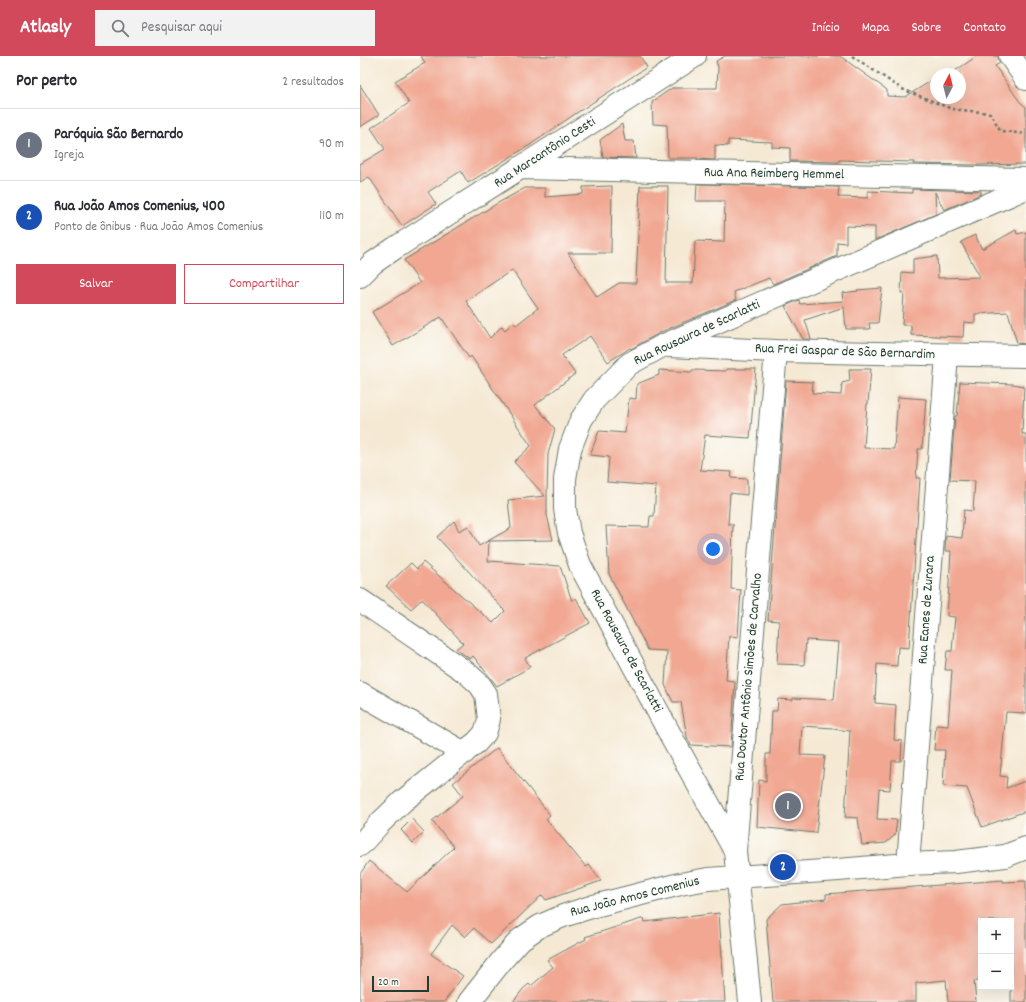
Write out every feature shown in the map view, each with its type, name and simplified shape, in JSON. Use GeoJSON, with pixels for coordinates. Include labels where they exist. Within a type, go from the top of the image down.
{"type":"FeatureCollection","features":[{"type":"Feature","properties":{"kind":"street","name":"Rua Marcantônio Cesti"},"geometry":{"type":"LineString","coordinates":[[360,276],[373,263],[395,248],[695,56]]}},
{"type":"Feature","properties":{"kind":"street"},"geometry":{"type":"LineString","coordinates":[[1010,56],[1026,79]]}},
{"type":"Feature","properties":{"kind":"street","name":"Rua Ana Reimberg Hemmel"},"geometry":{"type":"LineString","coordinates":[[522,168],[1026,179]]}},
{"type":"Feature","properties":{"kind":"street","name":"Rua Rousaura de Scarlatti"},"geometry":{"type":"LineString","coordinates":[[735,851],[671,736],[580,565],[569,533],[565,509],[565,479],[570,449],[581,420],[594,400],[629,364],[664,345],[1026,188]]}},
{"type":"Feature","properties":{"kind":"street","name":"Rua Frei Gaspar de São Bernardim"},"geometry":{"type":"LineString","coordinates":[[664,345],[776,351],[1026,356]]}},
{"type":"Feature","properties":{"kind":"street","name":"Rua Doutor Antônio Simões de Carvalho"},"geometry":{"type":"LineString","coordinates":[[750,1002],[735,851],[776,351]]}},
{"type":"Feature","properties":{"kind":"street","name":"Rua Eanes de Zurara"},"geometry":{"type":"LineString","coordinates":[[908,864],[947,355]]}},
{"type":"Feature","properties":{"kind":"street"},"geometry":{"type":"LineString","coordinates":[[360,845],[403,801],[477,742],[485,733],[489,719],[486,694],[480,685],[467,673],[368,606]]}},
{"type":"Feature","properties":{"kind":"street"},"geometry":{"type":"LineString","coordinates":[[360,693],[464,753]]}},
{"type":"Feature","properties":{"kind":"street","name":"Rua João Amos Comenius"},"geometry":{"type":"LineString","coordinates":[[469,1002],[503,958],[540,926],[563,916],[594,906],[680,884],[708,879],[983,860],[1005,856],[1026,848]]}},
{"type":"Feature","properties":{"kind":"path"},"geometry":{"type":"LineString","coordinates":[[852,56],[902,89],[952,108],[990,113],[1001,131],[1026,134]]}},
{"type":"Feature","properties":{"kind":"building"},"geometry":{"type":"Polygon","coordinates":[[[421,56],[640,56],[647,67],[530,145],[468,183],[461,171],[428,192],[436,204],[402,226],[369,177],[360,182],[360,164],[385,149],[371,128],[409,103],[395,81],[425,63],[421,56]]]}},
{"type":"Feature","properties":{"kind":"building"},"geometry":{"type":"Polygon","coordinates":[[[725,56],[840,56],[887,90],[887,96],[905,97],[930,82],[930,104],[966,104],[966,68],[959,68],[977,56],[998,56],[1000,63],[995,66],[1020,102],[1026,107],[1026,164],[913,164],[914,162],[839,160],[839,162],[790,161],[790,148],[772,147],[772,142],[728,140],[728,146],[715,145],[715,160],[697,159],[698,158],[668,158],[667,125],[653,124],[652,102],[672,88],[717,88],[718,67],[716,61],[725,56]]]}},
{"type":"Feature","properties":{"kind":"building"},"geometry":{"type":"Polygon","coordinates":[[[360,85],[379,115],[360,127],[360,85]]]}},
{"type":"Feature","properties":{"kind":"building"},"geometry":{"type":"Polygon","coordinates":[[[622,124],[625,141],[634,141],[636,158],[603,157],[600,140],[622,124]]]}},
{"type":"Feature","properties":{"kind":"building"},"geometry":{"type":"Polygon","coordinates":[[[697,184],[839,187],[838,197],[868,198],[868,191],[912,193],[912,189],[981,191],[981,194],[944,210],[935,192],[936,214],[875,240],[875,227],[846,226],[846,243],[837,242],[837,256],[773,284],[769,278],[734,292],[736,300],[661,332],[631,349],[630,348],[608,362],[590,336],[562,355],[575,374],[535,405],[555,429],[548,454],[547,496],[547,515],[553,540],[489,541],[488,561],[560,566],[572,601],[576,598],[590,623],[525,658],[530,667],[497,686],[473,656],[470,659],[456,649],[463,643],[422,599],[411,609],[386,586],[411,563],[417,569],[423,562],[493,623],[505,611],[437,537],[454,521],[459,531],[468,526],[479,546],[511,528],[508,500],[545,496],[514,462],[531,446],[471,356],[469,358],[441,317],[393,346],[372,312],[420,283],[404,260],[525,188],[545,188],[545,197],[583,194],[583,187],[612,186],[611,253],[568,253],[597,297],[619,283],[636,283],[640,186],[668,186],[666,283],[693,283],[695,241],[724,242],[725,201],[696,201],[697,184]],[[512,270],[466,301],[490,338],[502,326],[505,330],[513,322],[516,325],[538,308],[512,270]]]}},
{"type":"Feature","properties":{"kind":"building"},"geometry":{"type":"Polygon","coordinates":[[[1016,230],[1017,234],[1026,232],[1026,344],[1017,343],[1008,312],[975,314],[975,323],[964,322],[963,337],[911,335],[911,325],[902,325],[904,293],[901,293],[902,272],[913,273],[913,259],[937,256],[938,278],[980,277],[961,242],[975,235],[982,249],[1016,230]]]}},
{"type":"Feature","properties":{"kind":"building"},"geometry":{"type":"Polygon","coordinates":[[[882,288],[878,323],[869,323],[870,329],[846,329],[844,307],[805,320],[811,339],[803,339],[785,306],[799,300],[800,304],[843,301],[842,293],[882,288]]]}},
{"type":"Feature","properties":{"kind":"building"},"geometry":{"type":"Polygon","coordinates":[[[726,369],[756,369],[750,438],[705,435],[700,470],[732,472],[731,478],[747,479],[747,495],[730,493],[728,524],[733,524],[731,589],[741,590],[738,637],[729,636],[726,680],[735,681],[731,747],[691,745],[687,737],[681,702],[673,702],[665,685],[667,651],[648,650],[609,574],[606,526],[649,527],[650,516],[654,516],[656,486],[607,482],[609,457],[590,455],[599,431],[625,433],[629,398],[636,399],[637,384],[659,375],[659,370],[692,372],[692,370],[726,371],[726,369]]]}},
{"type":"Feature","properties":{"kind":"building"},"geometry":{"type":"Polygon","coordinates":[[[849,369],[871,369],[864,448],[894,449],[898,397],[926,399],[922,449],[918,449],[916,478],[920,478],[909,648],[898,647],[897,666],[877,664],[875,703],[896,705],[894,740],[902,741],[901,761],[892,761],[890,790],[879,789],[877,819],[897,820],[895,835],[886,843],[862,845],[858,818],[845,817],[850,731],[833,728],[802,726],[800,755],[825,756],[816,833],[757,827],[759,780],[766,781],[766,754],[770,754],[772,711],[777,711],[778,699],[793,700],[793,698],[834,700],[839,642],[806,640],[804,665],[777,664],[779,621],[768,620],[786,381],[813,382],[812,393],[841,395],[842,383],[850,381],[849,369]]]}},
{"type":"Feature","properties":{"kind":"building"},"geometry":{"type":"Polygon","coordinates":[[[960,382],[1013,384],[1024,386],[1022,434],[1026,434],[1026,713],[1006,712],[1000,776],[1007,777],[1006,788],[1026,781],[1026,811],[982,827],[967,788],[943,786],[945,750],[934,750],[936,725],[948,726],[952,670],[945,670],[947,651],[952,651],[955,617],[947,616],[951,551],[945,551],[946,536],[962,538],[964,510],[973,511],[975,481],[950,480],[955,416],[957,416],[960,382]]]}},
{"type":"Feature","properties":{"kind":"building"},"geometry":{"type":"Polygon","coordinates":[[[497,748],[550,815],[546,819],[586,867],[589,865],[601,881],[546,900],[542,895],[491,944],[474,928],[465,937],[452,925],[431,954],[463,976],[444,1002],[360,1002],[360,874],[369,861],[407,892],[454,847],[432,821],[463,796],[453,783],[497,748]]]}},
{"type":"Feature","properties":{"kind":"building"},"geometry":{"type":"Polygon","coordinates":[[[412,819],[424,832],[413,843],[401,830],[412,819]]]}},
{"type":"Feature","properties":{"kind":"building"},"geometry":{"type":"Polygon","coordinates":[[[1003,880],[1003,882],[1026,881],[1026,1002],[1011,1002],[1011,990],[1014,990],[1014,918],[978,918],[978,981],[974,981],[976,1002],[948,1002],[946,980],[916,983],[916,1002],[773,1002],[766,919],[782,904],[826,899],[826,894],[1003,880]]]}},
{"type":"Feature","properties":{"kind":"building"},"geometry":{"type":"Polygon","coordinates":[[[719,913],[725,1002],[513,1002],[523,989],[529,984],[531,986],[553,967],[547,960],[586,939],[585,937],[644,918],[645,922],[719,913]]]}},
{"type":"Feature","properties":{"kind":"place","name":"Paróquia São Bernardo"},"geometry":{"type":"Point","coordinates":[788,806]}},
{"type":"Feature","properties":{"kind":"place","name":"Rua João Amos Comenius, 400"},"geometry":{"type":"Point","coordinates":[783,867]}}]}
